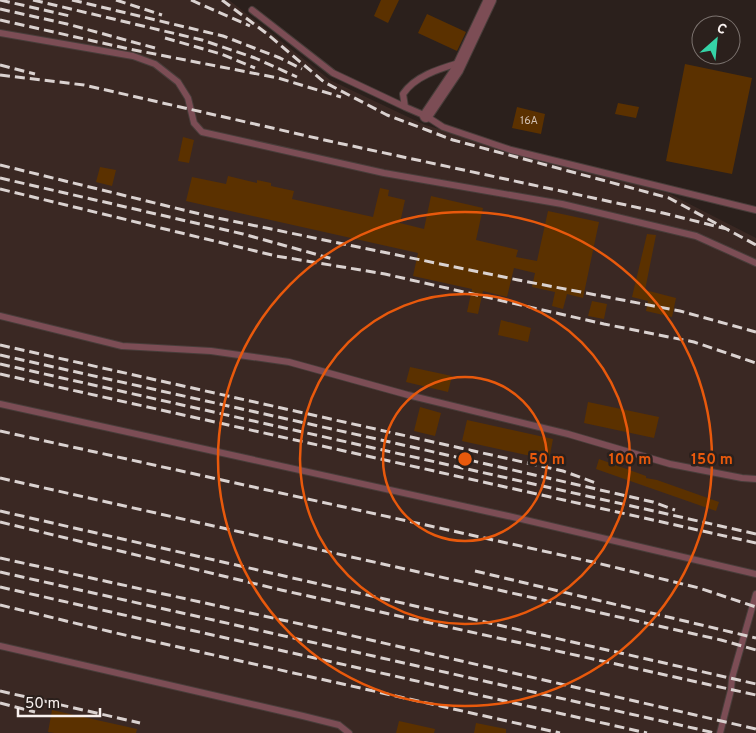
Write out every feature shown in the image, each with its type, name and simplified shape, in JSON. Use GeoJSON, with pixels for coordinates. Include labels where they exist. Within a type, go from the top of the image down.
{"type":"FeatureCollection","features":[{"type":"Feature","properties":{"kind":"street"},"geometry":{"type":"LineString","coordinates":[[426,116],[460,63],[490,0]]}},
{"type":"Feature","properties":{"kind":"lane"},"geometry":{"type":"LineString","coordinates":[[252,10],[333,73],[426,116],[443,127],[511,150],[756,210]]}},
{"type":"Feature","properties":{"kind":"lane"},"geometry":{"type":"LineString","coordinates":[[0,33],[133,56],[155,64],[178,82],[188,98],[194,123],[202,132],[384,173],[572,206],[696,236],[756,263]]}},
{"type":"Feature","properties":{"kind":"lane"},"geometry":{"type":"LineString","coordinates":[[405,107],[403,94],[410,85],[438,69],[460,63]]}},
{"type":"Feature","properties":{"kind":"lane"},"geometry":{"type":"LineString","coordinates":[[0,316],[122,346],[211,350],[289,362],[408,395],[568,434],[670,464],[756,479]]}},
{"type":"Feature","properties":{"kind":"lane"},"geometry":{"type":"LineString","coordinates":[[0,404],[756,574]]}},
{"type":"Feature","properties":{"kind":"lane"},"geometry":{"type":"LineString","coordinates":[[720,733],[732,678],[756,594]]}},
{"type":"Feature","properties":{"kind":"lane"},"geometry":{"type":"LineString","coordinates":[[0,646],[339,724],[349,733]]}},
{"type":"Feature","properties":{"kind":"shaded area"},"geometry":{"type":"Polygon","coordinates":[[[0,0],[229,0],[330,80],[425,125],[668,193],[756,238],[756,733],[0,733],[0,0]]]}},
{"type":"Feature","properties":{"kind":"building"},"geometry":{"type":"Polygon","coordinates":[[[381,0],[399,0],[388,23],[374,16],[381,0]]]}},
{"type":"Feature","properties":{"kind":"building"},"geometry":{"type":"Polygon","coordinates":[[[427,14],[466,32],[457,51],[418,33],[427,14]]]}},
{"type":"Feature","properties":{"kind":"building"},"geometry":{"type":"Polygon","coordinates":[[[685,64],[752,78],[732,174],[666,161],[685,64]]]}},
{"type":"Feature","properties":{"kind":"building"},"geometry":{"type":"Polygon","coordinates":[[[618,103],[639,107],[636,118],[615,114],[618,103]]]}},
{"type":"Feature","properties":{"kind":"building"},"geometry":{"type":"Polygon","coordinates":[[[517,107],[545,114],[541,134],[512,128],[517,107]]]}},
{"type":"Feature","properties":{"kind":"building"},"geometry":{"type":"Polygon","coordinates":[[[183,137],[194,140],[189,163],[178,161],[183,137]]]}},
{"type":"Feature","properties":{"kind":"building"},"geometry":{"type":"Polygon","coordinates":[[[100,167],[116,170],[112,186],[96,182],[100,167]]]}},
{"type":"Feature","properties":{"kind":"building"},"geometry":{"type":"Polygon","coordinates":[[[228,176],[257,183],[257,180],[271,183],[271,186],[294,191],[292,199],[373,217],[380,188],[389,190],[388,196],[405,200],[400,223],[424,229],[431,196],[483,208],[476,240],[518,250],[516,257],[537,261],[548,211],[599,222],[583,298],[567,294],[563,309],[552,306],[555,292],[532,287],[535,273],[514,268],[507,297],[483,291],[478,314],[467,312],[472,289],[413,276],[418,253],[186,201],[192,177],[226,184],[228,176]]]}},
{"type":"Feature","properties":{"kind":"building"},"geometry":{"type":"Polygon","coordinates":[[[647,234],[656,235],[645,290],[676,298],[672,317],[646,311],[648,301],[632,297],[647,234]]]}},
{"type":"Feature","properties":{"kind":"building"},"geometry":{"type":"Polygon","coordinates":[[[592,301],[607,304],[604,319],[588,316],[592,301]]]}},
{"type":"Feature","properties":{"kind":"building"},"geometry":{"type":"Polygon","coordinates":[[[501,320],[531,328],[528,342],[498,335],[501,320]]]}},
{"type":"Feature","properties":{"kind":"building"},"geometry":{"type":"Polygon","coordinates":[[[410,367],[452,376],[448,392],[406,382],[410,367]]]}},
{"type":"Feature","properties":{"kind":"building"},"geometry":{"type":"Polygon","coordinates":[[[588,402],[659,417],[654,438],[584,423],[588,402]]]}},
{"type":"Feature","properties":{"kind":"building"},"geometry":{"type":"Polygon","coordinates":[[[420,407],[441,413],[435,436],[414,431],[420,407]]]}},
{"type":"Feature","properties":{"kind":"building"},"geometry":{"type":"Polygon","coordinates":[[[467,420],[553,439],[549,460],[462,441],[467,420]]]}},
{"type":"Feature","properties":{"kind":"building"},"geometry":{"type":"Polygon","coordinates":[[[599,459],[646,476],[646,478],[657,480],[719,502],[716,511],[596,469],[599,459]]]}},
{"type":"Feature","properties":{"kind":"building"},"geometry":{"type":"Polygon","coordinates":[[[52,710],[137,729],[136,733],[48,732],[52,710]]]}},
{"type":"Feature","properties":{"kind":"building"},"geometry":{"type":"Polygon","coordinates":[[[399,721],[435,729],[434,733],[396,733],[399,721]]]}},
{"type":"Feature","properties":{"kind":"building"},"geometry":{"type":"Polygon","coordinates":[[[476,723],[506,729],[506,733],[474,733],[476,723]]]}},
{"type":"Feature","properties":{"kind":"railway"},"geometry":{"type":"LineString","coordinates":[[0,0],[70,16]]}},
{"type":"Feature","properties":{"kind":"railway"},"geometry":{"type":"LineString","coordinates":[[33,0],[202,40],[255,58],[297,77]]}},
{"type":"Feature","properties":{"kind":"railway"},"geometry":{"type":"LineString","coordinates":[[72,0],[223,36],[280,58],[302,69]]}},
{"type":"Feature","properties":{"kind":"railway"},"geometry":{"type":"LineString","coordinates":[[116,0],[162,15]]}},
{"type":"Feature","properties":{"kind":"railway"},"geometry":{"type":"LineString","coordinates":[[191,0],[250,26]]}},
{"type":"Feature","properties":{"kind":"railway"},"geometry":{"type":"LineString","coordinates":[[222,0],[266,33],[324,82],[387,115],[453,140],[669,198],[756,245]]}},
{"type":"Feature","properties":{"kind":"railway"},"geometry":{"type":"LineString","coordinates":[[0,9],[67,24],[155,48]]}},
{"type":"Feature","properties":{"kind":"railway"},"geometry":{"type":"LineString","coordinates":[[0,20],[129,49],[278,78],[341,97]]}},
{"type":"Feature","properties":{"kind":"railway"},"geometry":{"type":"LineString","coordinates":[[165,38],[221,54],[255,68]]}},
{"type":"Feature","properties":{"kind":"railway"},"geometry":{"type":"LineString","coordinates":[[0,65],[35,74]]}},
{"type":"Feature","properties":{"kind":"railway"},"geometry":{"type":"LineString","coordinates":[[0,75],[84,85],[329,141],[663,213],[731,230]]}},
{"type":"Feature","properties":{"kind":"railway"},"geometry":{"type":"LineString","coordinates":[[0,165],[208,216],[518,280],[680,311],[756,332]]}},
{"type":"Feature","properties":{"kind":"railway"},"geometry":{"type":"LineString","coordinates":[[0,178],[243,234],[333,259]]}},
{"type":"Feature","properties":{"kind":"railway"},"geometry":{"type":"LineString","coordinates":[[0,189],[276,256],[385,274],[604,324],[694,342],[756,363]]}},
{"type":"Feature","properties":{"kind":"railway"},"geometry":{"type":"LineString","coordinates":[[0,345],[563,471],[596,483]]}},
{"type":"Feature","properties":{"kind":"railway"},"geometry":{"type":"LineString","coordinates":[[0,355],[653,502],[675,510]]}},
{"type":"Feature","properties":{"kind":"railway"},"geometry":{"type":"LineString","coordinates":[[0,364],[756,534]]}},
{"type":"Feature","properties":{"kind":"railway"},"geometry":{"type":"LineString","coordinates":[[0,374],[756,543]]}},
{"type":"Feature","properties":{"kind":"railway"},"geometry":{"type":"LineString","coordinates":[[0,431],[593,562],[699,588],[756,607]]}},
{"type":"Feature","properties":{"kind":"railway"},"geometry":{"type":"LineString","coordinates":[[0,478],[721,640],[756,650]]}},
{"type":"Feature","properties":{"kind":"railway"},"geometry":{"type":"LineString","coordinates":[[0,511],[756,684]]}},
{"type":"Feature","properties":{"kind":"railway"},"geometry":{"type":"LineString","coordinates":[[0,522],[281,590],[756,695]]}},
{"type":"Feature","properties":{"kind":"railway"},"geometry":{"type":"LineString","coordinates":[[0,558],[314,627],[756,729]]}},
{"type":"Feature","properties":{"kind":"railway"},"geometry":{"type":"LineString","coordinates":[[475,571],[756,638]]}},
{"type":"Feature","properties":{"kind":"railway"},"geometry":{"type":"LineString","coordinates":[[0,572],[715,733]]}},
{"type":"Feature","properties":{"kind":"railway"},"geometry":{"type":"LineString","coordinates":[[0,587],[647,733]]}},
{"type":"Feature","properties":{"kind":"railway"},"geometry":{"type":"LineString","coordinates":[[0,605],[560,733]]}},
{"type":"Feature","properties":{"kind":"railway"},"geometry":{"type":"LineString","coordinates":[[0,691],[140,723]]}},
{"type":"Feature","properties":{"kind":"railway"},"geometry":{"type":"LineString","coordinates":[[0,703],[35,712]]}}]}
